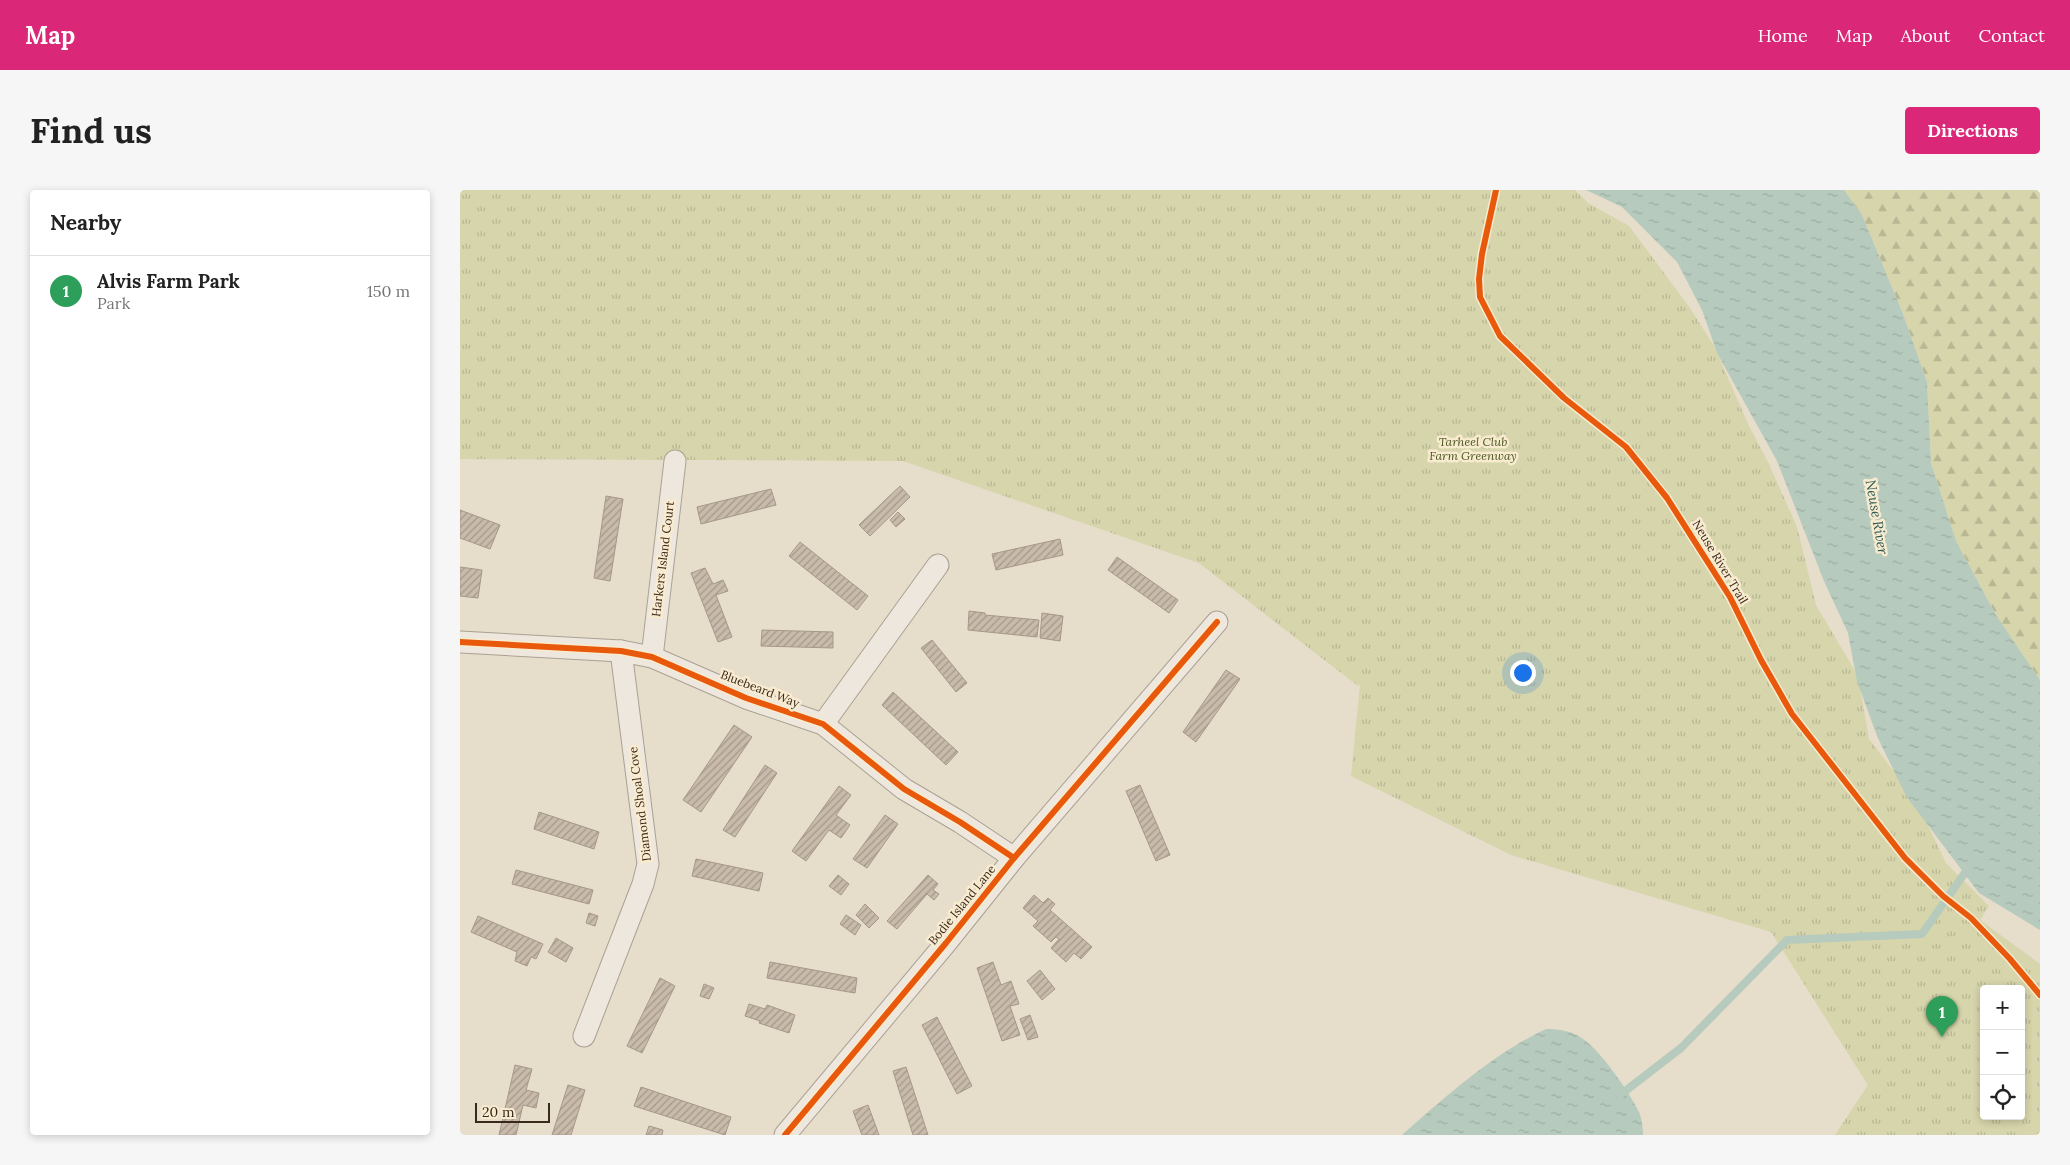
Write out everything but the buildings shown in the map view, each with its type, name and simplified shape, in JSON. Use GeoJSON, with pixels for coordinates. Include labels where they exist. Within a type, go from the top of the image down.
{"type":"FeatureCollection","features":[{"type":"Feature","properties":{"kind":"street","name":"Harkers Island Court"},"geometry":{"type":"LineString","coordinates":[[652,657],[675,461]]}},
{"type":"Feature","properties":{"kind":"street"},"geometry":{"type":"LineString","coordinates":[[823,724],[938,565]]}},
{"type":"Feature","properties":{"kind":"street","name":"Bodie Island Lane"},"geometry":{"type":"LineString","coordinates":[[785,1135],[946,943],[1014,858],[1217,622]]}},
{"type":"Feature","properties":{"kind":"street","name":"Bluebeard Way"},"geometry":{"type":"LineString","coordinates":[[460,642],[621,651],[652,657],[746,698],[823,724],[904,790],[960,822],[1014,858]]}},
{"type":"Feature","properties":{"kind":"street","name":"Diamond Shoal Cove"},"geometry":{"type":"LineString","coordinates":[[584,1036],[643,884],[648,864],[621,651]]}},
{"type":"Feature","properties":{"kind":"green space","name":"Tarheel Club Farm Greenway"},"geometry":{"type":"Polygon","coordinates":[[[460,190],[1575,190],[1588,203],[1629,226],[1690,308],[1714,346],[1749,426],[1768,462],[1797,527],[1816,605],[1858,676],[1869,739],[1915,799],[1946,863],[1989,906],[1980,920],[2040,964],[2040,1135],[1835,1135],[1868,1085],[1771,932],[1511,855],[1351,776],[1360,685],[1358,686],[1199,563],[903,461],[460,459],[460,190]]]}},
{"type":"Feature","properties":{"kind":"green space"},"geometry":{"type":"Polygon","coordinates":[[[1844,190],[2040,190],[2040,680],[1996,615],[1956,541],[1931,463],[1927,382],[1903,314],[1862,215],[1844,190]]]}},
{"type":"Feature","properties":{"kind":"water","name":"Neuse River"},"geometry":{"type":"Polygon","coordinates":[[[1586,190],[1844,190],[1862,215],[1903,314],[1927,382],[1931,463],[1956,541],[1996,615],[2040,680],[2040,930],[1979,893],[1906,796],[1877,736],[1857,681],[1848,633],[1824,581],[1777,461],[1717,353],[1702,310],[1677,262],[1622,207],[1586,190]]]}},
{"type":"Feature","properties":{"kind":"water"},"geometry":{"type":"Polygon","coordinates":[[[1546,1029],[1575,1034],[1598,1053],[1622,1083],[1639,1112],[1643,1126],[1643,1135],[1402,1135],[1489,1063],[1546,1029]]]}},
{"type":"Feature","properties":{"kind":"waterway"},"geometry":{"type":"LineString","coordinates":[[1620,1095],[1681,1048],[1787,940],[1922,934],[1969,867]]}},
{"type":"Feature","properties":{"kind":"cycle path","name":"Neuse River Trail"},"geometry":{"type":"LineString","coordinates":[[1496,190],[1482,254],[1479,279],[1480,297],[1500,336],[1564,398],[1626,447],[1667,498],[1730,597],[1761,660],[1792,714],[1905,858],[1943,896],[1971,918],[2010,959],[2040,995]]}},
{"type":"Feature","properties":{"kind":"cycle path"},"geometry":{"type":"LineString","coordinates":[[785,1135],[946,943],[1014,858],[1217,622]]}},
{"type":"Feature","properties":{"kind":"cycle path"},"geometry":{"type":"LineString","coordinates":[[460,642],[621,651],[652,657],[746,698],[823,724],[904,789],[960,822],[1014,858]]}},
{"type":"Feature","properties":{"kind":"place","name":"Alvis Farm Park"},"geometry":{"type":"Point","coordinates":[1942,1037]}}]}
